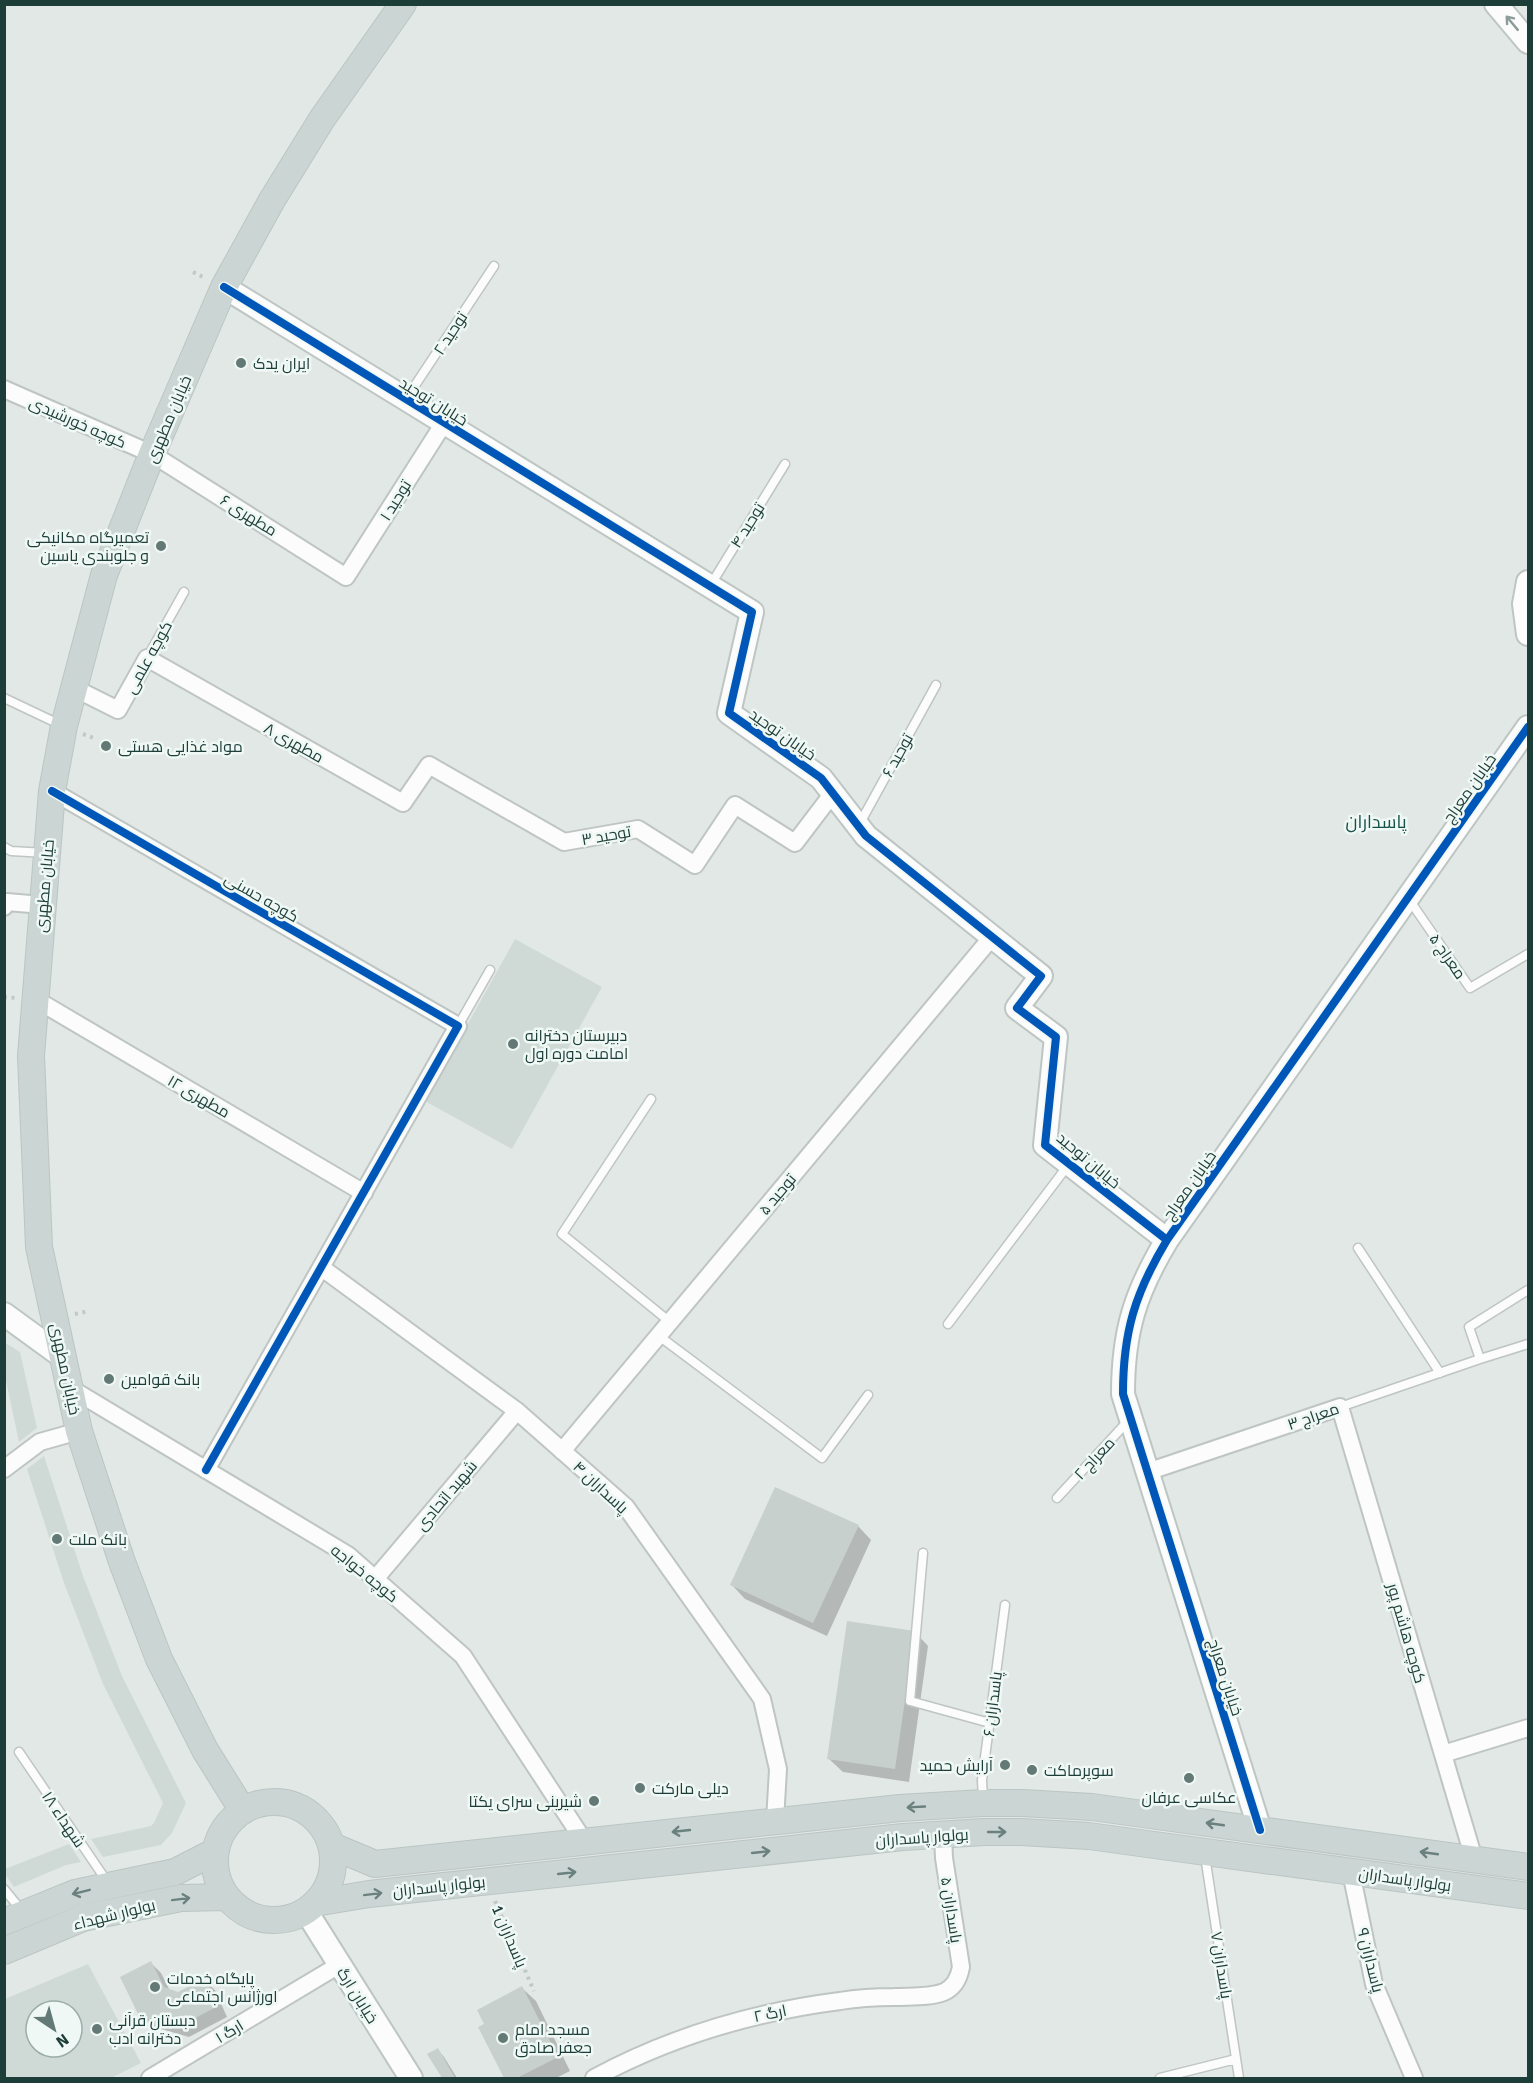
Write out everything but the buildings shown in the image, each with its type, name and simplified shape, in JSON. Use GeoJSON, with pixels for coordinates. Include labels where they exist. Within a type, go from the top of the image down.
{"type":"FeatureCollection","features":[{"type":"Feature","properties":{"kind":"main road","name":"خیابان مطهری"},"geometry":{"type":"LineString","coordinates":[[243,1811],[205,1750],[159,1659],[122,1562],[79,1431],[39,1247],[31,1056],[46,854],[52,791],[64,726],[74,688],[104,575],[152,454],[224,287],[272,200],[322,119],[404,4]]}},
{"type":"Feature","properties":{"kind":"main road"},"geometry":{"type":"LineString","coordinates":[[266,1802],[297,1806],[312,1815],[321,1824],[332,1846],[333,1865],[329,1883],[310,1907],[282,1920],[258,1918],[236,1906],[227,1897],[217,1875],[216,1851],[225,1828],[243,1811],[266,1802]]}},
{"type":"Feature","properties":{"kind":"main road","name":"بولوار پاسداران"},"geometry":{"type":"LineString","coordinates":[[332,1846],[375,1864],[900,1808],[1022,1803],[1092,1807],[1528,1867]]}},
{"type":"Feature","properties":{"kind":"main road","name":"بولوار پاسداران"},"geometry":{"type":"LineString","coordinates":[[310,1907],[369,1894],[891,1838],[1021,1832],[1089,1836],[1528,1896]]}},
{"type":"Feature","properties":{"kind":"main road","name":"بولوار شهداء"},"geometry":{"type":"LineString","coordinates":[[14,1918],[75,1893],[175,1872],[216,1851]]}},
{"type":"Feature","properties":{"kind":"main road","name":"بولوار شهداء"},"geometry":{"type":"LineString","coordinates":[[4,1951],[83,1918],[182,1898],[227,1897]]}},
{"type":"Feature","properties":{"kind":"street"},"geometry":{"type":"LineString","coordinates":[[1496,4],[1528,42]]}},
{"type":"Feature","properties":{"kind":"street","name":"خیابان توحید"},"geometry":{"type":"LineString","coordinates":[[224,287],[752,612],[729,713],[821,778],[866,836],[1041,976],[1017,1008],[1056,1037],[1045,1145],[1167,1240]]}},
{"type":"Feature","properties":{"kind":"street","name":"کوچه خورشیدی"},"geometry":{"type":"LineString","coordinates":[[4,389],[152,454]]}},
{"type":"Feature","properties":{"kind":"street","name":"توحید ۱"},"geometry":{"type":"LineString","coordinates":[[346,577],[444,423]]}},
{"type":"Feature","properties":{"kind":"street","name":"مطهری ۶"},"geometry":{"type":"LineString","coordinates":[[152,454],[346,577]]}},
{"type":"Feature","properties":{"kind":"street"},"geometry":{"type":"LineString","coordinates":[[1528,582],[1524,604],[1528,632]]}},
{"type":"Feature","properties":{"kind":"street","name":"کوچه علمی"},"geometry":{"type":"LineString","coordinates":[[74,688],[117,710],[147,658]]}},
{"type":"Feature","properties":{"kind":"street","name":"مطهری ۸"},"geometry":{"type":"LineString","coordinates":[[147,658],[403,803],[429,765]]}},
{"type":"Feature","properties":{"kind":"street","name":"خیابان معراج"},"geometry":{"type":"LineString","coordinates":[[1260,1830],[1123,1394],[1123,1361],[1128,1329],[1141,1288],[1167,1240],[1528,726]]}},
{"type":"Feature","properties":{"kind":"street","name":"توحید ۳"},"geometry":{"type":"LineString","coordinates":[[429,765],[564,842],[638,829],[695,865],[735,805],[795,843],[833,793]]}},
{"type":"Feature","properties":{"kind":"street","name":"کوچه حسنی"},"geometry":{"type":"LineString","coordinates":[[52,791],[458,1026]]}},
{"type":"Feature","properties":{"kind":"street"},"geometry":{"type":"LineString","coordinates":[[4,907],[7,902],[42,905]]}},
{"type":"Feature","properties":{"kind":"street","name":"توحید ۵"},"geometry":{"type":"LineString","coordinates":[[562,1451],[992,937]]}},
{"type":"Feature","properties":{"kind":"street","name":"مطهری ۱۲"},"geometry":{"type":"LineString","coordinates":[[35,999],[364,1192]]}},
{"type":"Feature","properties":{"kind":"street"},"geometry":{"type":"LineString","coordinates":[[207,1470],[458,1026]]}},
{"type":"Feature","properties":{"kind":"street","name":"پاسداران ۴"},"geometry":{"type":"LineString","coordinates":[[322,1268],[517,1411],[626,1507],[762,1699],[778,1769],[775,1821]]}},
{"type":"Feature","properties":{"kind":"street"},"geometry":{"type":"LineString","coordinates":[[4,1314],[63,1357]]}},
{"type":"Feature","properties":{"kind":"street","name":"کوچه خواجه"},"geometry":{"type":"LineString","coordinates":[[69,1388],[348,1555],[463,1656],[584,1842]]}},
{"type":"Feature","properties":{"kind":"street","name":"معراج ۳"},"geometry":{"type":"LineString","coordinates":[[1147,1472],[1340,1407]]}},
{"type":"Feature","properties":{"kind":"street","name":"کوچه هاشم پور"},"geometry":{"type":"LineString","coordinates":[[1340,1407],[1474,1859]]}},
{"type":"Feature","properties":{"kind":"street","name":"شهید اتحادی"},"geometry":{"type":"LineString","coordinates":[[375,1579],[517,1411]]}},
{"type":"Feature","properties":{"kind":"street"},"geometry":{"type":"LineString","coordinates":[[4,1469],[40,1442],[79,1431]]}},
{"type":"Feature","properties":{"kind":"street"},"geometry":{"type":"LineString","coordinates":[[1443,1754],[1528,1728]]}},
{"type":"Feature","properties":{"kind":"street","name":"پاسداران ۵"},"geometry":{"type":"LineString","coordinates":[[942,1834],[961,1967],[955,1984]]}},
{"type":"Feature","properties":{"kind":"street","name":"پاسداران ۹"},"geometry":{"type":"LineString","coordinates":[[1351,1872],[1374,1984],[1414,2079]]}},
{"type":"Feature","properties":{"kind":"street","name":"خیابان ارگ"},"geometry":{"type":"LineString","coordinates":[[310,1907],[339,1965],[411,2079]]}},
{"type":"Feature","properties":{"kind":"street","name":"ارگ ۱"},"geometry":{"type":"LineString","coordinates":[[150,2079],[339,1965]]}},
{"type":"Feature","properties":{"kind":"street","name":"ارگ ۲"},"geometry":{"type":"LineString","coordinates":[[594,2079],[673,2042],[742,2019],[849,2000],[939,1994],[955,1984]]}},
{"type":"Feature","properties":{"kind":"lane","name":"توحید ۲"},"geometry":{"type":"LineString","coordinates":[[406,399],[494,266]]}},
{"type":"Feature","properties":{"kind":"lane","name":"توحید ۴"},"geometry":{"type":"LineString","coordinates":[[710,586],[785,464]]}},
{"type":"Feature","properties":{"kind":"lane","name":"کوچه علمی"},"geometry":{"type":"LineString","coordinates":[[147,658],[184,592]]}},
{"type":"Feature","properties":{"kind":"lane","name":"توحید ۶"},"geometry":{"type":"LineString","coordinates":[[858,826],[936,684]]}},
{"type":"Feature","properties":{"kind":"lane"},"geometry":{"type":"LineString","coordinates":[[4,698],[64,726]]}},
{"type":"Feature","properties":{"kind":"lane"},"geometry":{"type":"LineString","coordinates":[[4,847],[11,851],[46,854]]}},
{"type":"Feature","properties":{"kind":"lane","name":"معراج ۵"},"geometry":{"type":"LineString","coordinates":[[1408,898],[1470,988],[1528,954]]}},
{"type":"Feature","properties":{"kind":"lane"},"geometry":{"type":"LineString","coordinates":[[458,1026],[490,970]]}},
{"type":"Feature","properties":{"kind":"lane"},"geometry":{"type":"LineString","coordinates":[[651,1099],[562,1234],[670,1322]]}},
{"type":"Feature","properties":{"kind":"lane"},"geometry":{"type":"LineString","coordinates":[[948,1324],[1069,1164]]}},
{"type":"Feature","properties":{"kind":"lane"},"geometry":{"type":"LineString","coordinates":[[1358,1248],[1440,1372]]}},
{"type":"Feature","properties":{"kind":"lane"},"geometry":{"type":"LineString","coordinates":[[1480,1359],[1469,1327],[1528,1290]]}},
{"type":"Feature","properties":{"kind":"lane"},"geometry":{"type":"LineString","coordinates":[[658,1336],[822,1458],[868,1395]]}},
{"type":"Feature","properties":{"kind":"lane","name":"معراج ۳"},"geometry":{"type":"LineString","coordinates":[[1340,1407],[1528,1344]]}},
{"type":"Feature","properties":{"kind":"lane","name":"معراج ۲"},"geometry":{"type":"LineString","coordinates":[[1057,1498],[1131,1418]]}},
{"type":"Feature","properties":{"kind":"lane"},"geometry":{"type":"LineString","coordinates":[[923,1552],[910,1701],[990,1724]]}},
{"type":"Feature","properties":{"kind":"lane","name":"پاسداران ۶"},"geometry":{"type":"LineString","coordinates":[[983,1803],[982,1780],[1005,1605]]}},
{"type":"Feature","properties":{"kind":"lane","name":"شهداء ۱۸"},"geometry":{"type":"LineString","coordinates":[[19,1752],[110,1886]]}},
{"type":"Feature","properties":{"kind":"lane","name":"پاسداران ۷"},"geometry":{"type":"LineString","coordinates":[[1205,1852],[1239,2079]]}},
{"type":"Feature","properties":{"kind":"lane"},"geometry":{"type":"LineString","coordinates":[[4,1888],[14,1918]]}},
{"type":"Feature","properties":{"kind":"lane"},"geometry":{"type":"LineString","coordinates":[[1160,2079],[1236,2059]]}},
{"type":"Feature","properties":{"kind":"shaded area","name":"دبیرستان دخترانه امامت دوره اول"},"geometry":{"type":"Polygon","coordinates":[[[515,939],[602,987],[512,1149],[425,1101],[515,939]]]}},
{"type":"Feature","properties":{"kind":"shaded area"},"geometry":{"type":"Polygon","coordinates":[[[4,1342],[20,1352],[37,1428],[19,1442],[5,1376],[4,1342]]]}},
{"type":"Feature","properties":{"kind":"shaded area"},"geometry":{"type":"Polygon","coordinates":[[[44,1456],[83,1576],[122,1676],[186,1803],[172,1833],[161,1845],[103,1857],[91,1839],[151,1826],[163,1803],[103,1684],[64,1583],[27,1469],[44,1456]]]}},
{"type":"Feature","properties":{"kind":"shaded area"},"geometry":{"type":"Polygon","coordinates":[[[69,1844],[81,1862],[66,1865],[14,1887],[5,1874],[5,1869],[69,1844]]]}},
{"type":"Feature","properties":{"kind":"shaded area","name":"دبستان قرآنی دخترانه ادب"},"geometry":{"type":"Polygon","coordinates":[[[88,1964],[141,2063],[111,2078],[5,2078],[5,1999],[88,1964]]]}},
{"type":"Feature","properties":{"kind":"cycle path"},"geometry":{"type":"LineString","coordinates":[[224,287],[752,612],[729,713],[821,778],[866,836],[1041,976],[1017,1008],[1056,1037],[1045,1145],[1167,1240]]}},
{"type":"Feature","properties":{"kind":"cycle path"},"geometry":{"type":"LineString","coordinates":[[1260,1830],[1123,1394],[1128,1332],[1139,1296],[1167,1240],[1528,727]]}},
{"type":"Feature","properties":{"kind":"cycle path"},"geometry":{"type":"LineString","coordinates":[[52,791],[458,1026],[206,1470]]}},
{"type":"Feature","properties":{"kind":"place","name":"ایران یدک"},"geometry":{"type":"Point","coordinates":[241,363]}},
{"type":"Feature","properties":{"kind":"place","name":"تعمیرگاه مکانیکی و جلوبندی یاسین"},"geometry":{"type":"Point","coordinates":[161,546]}},
{"type":"Feature","properties":{"kind":"place","name":"مواد غذایی هستی"},"geometry":{"type":"Point","coordinates":[106,746]}},
{"type":"Feature","properties":{"kind":"place","name":"دبیرستان دخترانه امامت دوره اول"},"geometry":{"type":"Point","coordinates":[513,1044]}},
{"type":"Feature","properties":{"kind":"place","name":"بانک قوامین"},"geometry":{"type":"Point","coordinates":[109,1379]}},
{"type":"Feature","properties":{"kind":"place","name":"بانک ملت"},"geometry":{"type":"Point","coordinates":[57,1539]}},
{"type":"Feature","properties":{"kind":"place","name":"آرایش حمید"},"geometry":{"type":"Point","coordinates":[1005,1765]}},
{"type":"Feature","properties":{"kind":"place","name":"سوپرماکت"},"geometry":{"type":"Point","coordinates":[1032,1770]}},
{"type":"Feature","properties":{"kind":"place","name":"عکاسی عرفان"},"geometry":{"type":"Point","coordinates":[1189,1778]}},
{"type":"Feature","properties":{"kind":"place","name":"دیلی مارکت"},"geometry":{"type":"Point","coordinates":[640,1788]}},
{"type":"Feature","properties":{"kind":"place","name":"شیرینی سرای یکتا"},"geometry":{"type":"Point","coordinates":[594,1801]}},
{"type":"Feature","properties":{"kind":"place","name":"پایگاه خدمات اورژانس اجتماعی"},"geometry":{"type":"Point","coordinates":[155,1987]}},
{"type":"Feature","properties":{"kind":"place","name":"دبستان قرآنی دخترانه ادب"},"geometry":{"type":"Point","coordinates":[97,2029]}},
{"type":"Feature","properties":{"kind":"place","name":"مسجد امام جعفر صادق"},"geometry":{"type":"Point","coordinates":[503,2038]}},
{"type":"Feature","properties":{"kind":"district","name":"پاسداران"},"geometry":{"type":"Point","coordinates":[1376,822]}}]}
